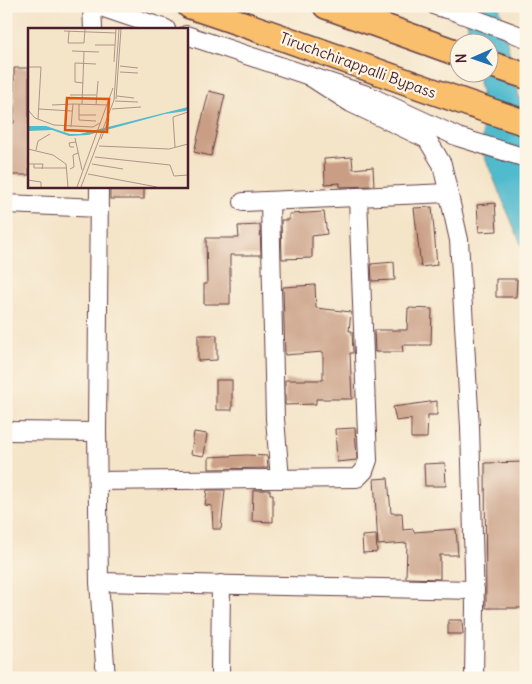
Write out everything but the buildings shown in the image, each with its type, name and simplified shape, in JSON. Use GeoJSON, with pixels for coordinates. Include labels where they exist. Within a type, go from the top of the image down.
{"type":"FeatureCollection","features":[{"type":"Feature","properties":{"kind":"highway","name":"Tiruchchirappalli Bypass"},"geometry":{"type":"LineString","coordinates":[[190,6],[526,123]]}},
{"type":"Feature","properties":{"kind":"highway"},"geometry":{"type":"LineString","coordinates":[[326,6],[450,50]]}},
{"type":"Feature","properties":{"kind":"highway"},"geometry":{"type":"LineString","coordinates":[[500,67],[526,76]]}},
{"type":"Feature","properties":{"kind":"street"},"geometry":{"type":"LineString","coordinates":[[92,6],[93,28]]}},
{"type":"Feature","properties":{"kind":"street"},"geometry":{"type":"LineString","coordinates":[[98,6],[163,28]]}},
{"type":"Feature","properties":{"kind":"street"},"geometry":{"type":"LineString","coordinates":[[444,8],[525,37]]}},
{"type":"Feature","properties":{"kind":"street"},"geometry":{"type":"LineString","coordinates":[[188,37],[367,95],[458,137],[526,158]]}},
{"type":"Feature","properties":{"kind":"street"},"geometry":{"type":"LineString","coordinates":[[309,76],[351,104],[427,139],[442,164],[459,240],[470,427],[475,590],[474,678]]}},
{"type":"Feature","properties":{"kind":"street"},"geometry":{"type":"LineString","coordinates":[[98,188],[97,432],[99,582],[106,678]]}},
{"type":"Feature","properties":{"kind":"street"},"geometry":{"type":"LineString","coordinates":[[243,202],[448,193]]}},
{"type":"Feature","properties":{"kind":"street"},"geometry":{"type":"LineString","coordinates":[[98,481],[357,478],[364,471],[368,460],[358,197]]}},
{"type":"Feature","properties":{"kind":"street"},"geometry":{"type":"LineString","coordinates":[[270,201],[275,419],[280,479]]}},
{"type":"Feature","properties":{"kind":"street"},"geometry":{"type":"LineString","coordinates":[[6,204],[99,208]]}},
{"type":"Feature","properties":{"kind":"street"},"geometry":{"type":"LineString","coordinates":[[6,431],[97,432]]}},
{"type":"Feature","properties":{"kind":"street"},"geometry":{"type":"LineString","coordinates":[[99,582],[475,590]]}},
{"type":"Feature","properties":{"kind":"street"},"geometry":{"type":"LineString","coordinates":[[220,678],[221,584]]}},
{"type":"Feature","properties":{"kind":"water"},"geometry":{"type":"Polygon","coordinates":[[[464,6],[499,6],[526,128],[526,256],[483,153],[479,82],[500,82],[500,32],[469,32],[464,6]]]}}]}
